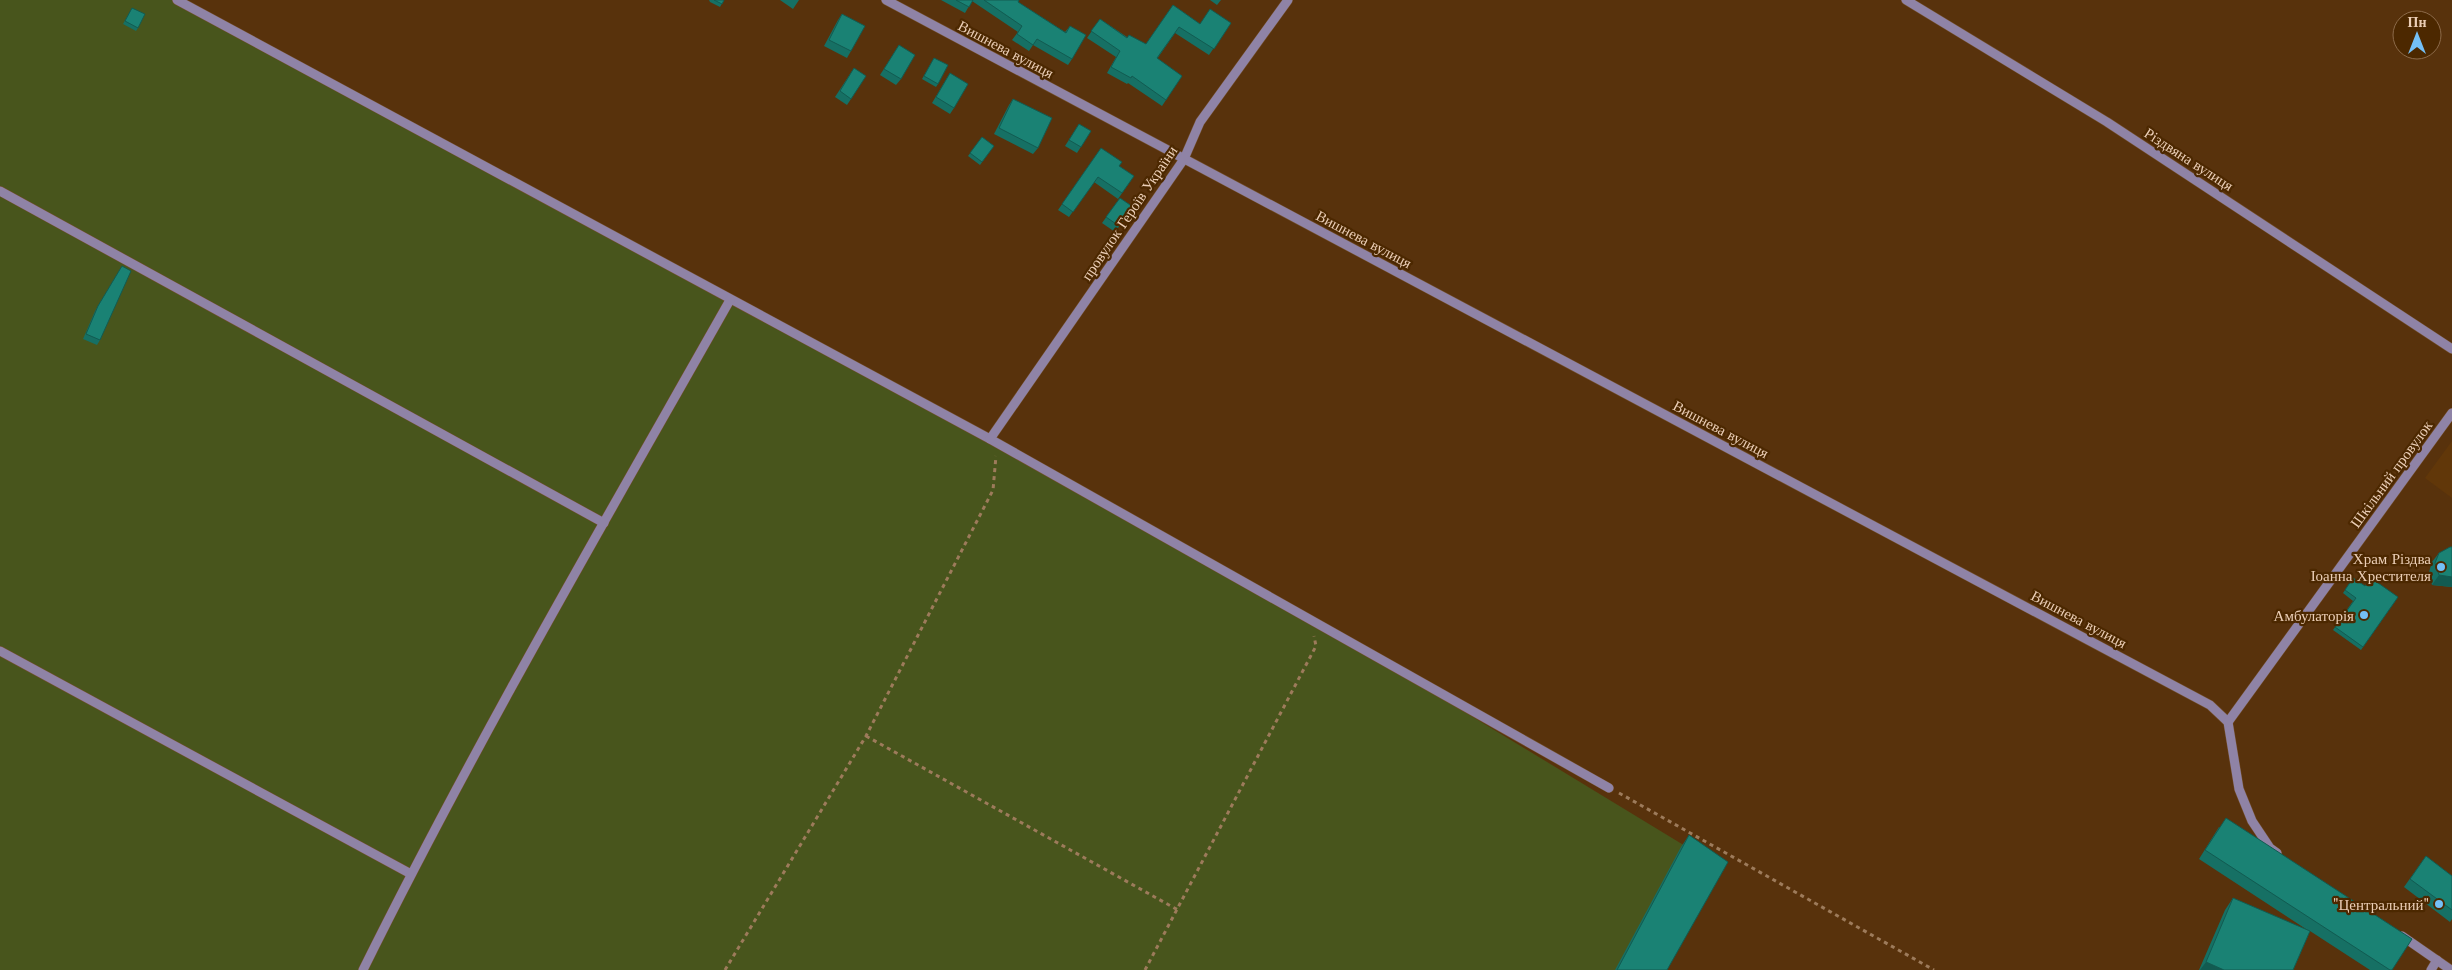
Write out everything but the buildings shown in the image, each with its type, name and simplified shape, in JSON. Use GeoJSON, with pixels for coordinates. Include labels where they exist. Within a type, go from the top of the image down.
{"type":"FeatureCollection","features":[{"type":"Feature","properties":{"kind":"street"},"geometry":{"type":"LineString","coordinates":[[177,0],[990,439],[1609,788]]}},
{"type":"Feature","properties":{"kind":"street","name":"Вишнева вулиця"},"geometry":{"type":"LineString","coordinates":[[886,0],[2210,705],[2228,722]]}},
{"type":"Feature","properties":{"kind":"street","name":"провулок Героїв України"},"geometry":{"type":"LineString","coordinates":[[990,439],[1184,159],[1200,122],[1288,0]]}},
{"type":"Feature","properties":{"kind":"street","name":"Різдвяна вулиця"},"geometry":{"type":"LineString","coordinates":[[1906,0],[2107,122],[2452,349]]}},
{"type":"Feature","properties":{"kind":"street"},"geometry":{"type":"LineString","coordinates":[[0,191],[604,523]]}},
{"type":"Feature","properties":{"kind":"street"},"geometry":{"type":"LineString","coordinates":[[364,970],[411,874],[501,704],[730,300]]}},
{"type":"Feature","properties":{"kind":"street","name":"Шкільний провулок"},"geometry":{"type":"LineString","coordinates":[[2228,722],[2452,413]]}},
{"type":"Feature","properties":{"kind":"street"},"geometry":{"type":"LineString","coordinates":[[0,651],[411,874]]}},
{"type":"Feature","properties":{"kind":"street"},"geometry":{"type":"LineString","coordinates":[[2228,722],[2239,789],[2252,821],[2270,848],[2286,859]]}},
{"type":"Feature","properties":{"kind":"street"},"geometry":{"type":"LineString","coordinates":[[2392,929],[2451,970]]}},
{"type":"Feature","properties":{"kind":"street"},"geometry":{"type":"LineString","coordinates":[[2431,970],[2437,960]]}},
{"type":"Feature","properties":{"kind":"path"},"geometry":{"type":"LineString","coordinates":[[725,970],[866,736],[993,490],[996,448],[990,439]]}},
{"type":"Feature","properties":{"kind":"path"},"geometry":{"type":"LineString","coordinates":[[1145,970],[1316,646],[1312,620]]}},
{"type":"Feature","properties":{"kind":"path"},"geometry":{"type":"LineString","coordinates":[[866,736],[1178,910]]}},
{"type":"Feature","properties":{"kind":"path"},"geometry":{"type":"LineString","coordinates":[[1609,788],[1934,970]]}},
{"type":"Feature","properties":{"kind":"shaded area"},"geometry":{"type":"Polygon","coordinates":[[[2452,441],[2452,498],[2425,478],[2452,441]]]}},
{"type":"Feature","properties":{"kind":"green space"},"geometry":{"type":"Polygon","coordinates":[[[0,0],[177,0],[872,377],[1335,633],[1700,855],[1631,970],[0,970],[0,0]]]}},
{"type":"Feature","properties":{"kind":"place","name":"Храм Різдва Іоанна Хрестителя"},"geometry":{"type":"Point","coordinates":[2441,567]}},
{"type":"Feature","properties":{"kind":"place","name":"Амбулаторія"},"geometry":{"type":"Point","coordinates":[2364,615]}},
{"type":"Feature","properties":{"kind":"place","name":"\"Центральний\""},"geometry":{"type":"Point","coordinates":[2439,904]}}]}
